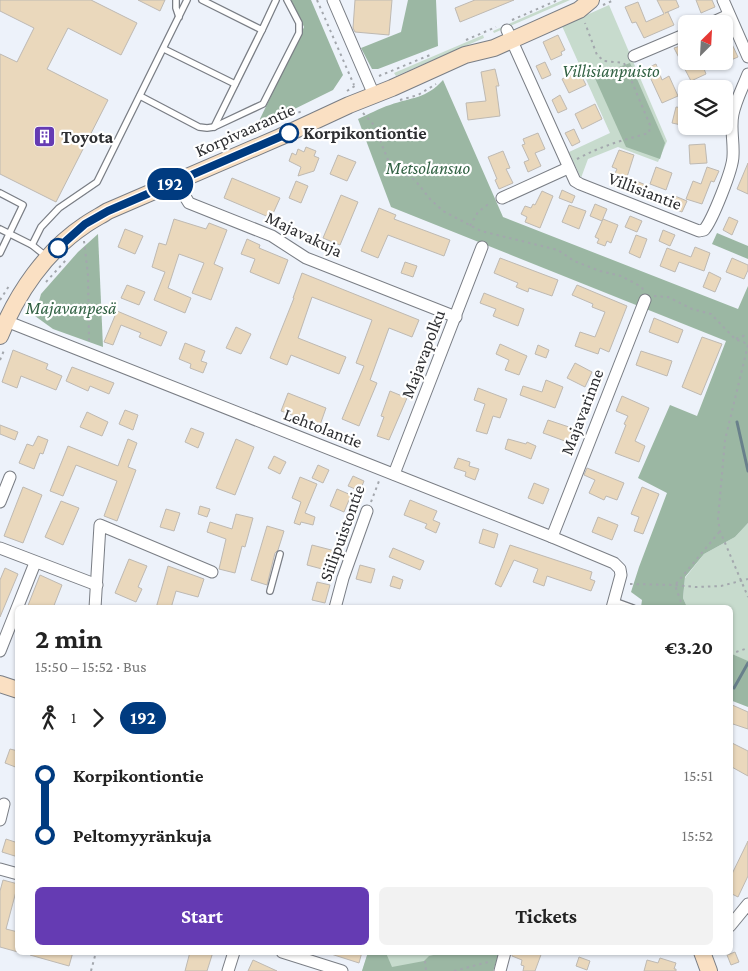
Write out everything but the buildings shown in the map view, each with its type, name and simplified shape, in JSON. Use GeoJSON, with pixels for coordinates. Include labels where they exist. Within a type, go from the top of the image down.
{"type":"FeatureCollection","features":[{"type":"Feature","properties":{"kind":"street"},"geometry":{"type":"LineString","coordinates":[[333,0],[372,102]]}},
{"type":"Feature","properties":{"kind":"street","name":"Korpivaarantie"},"geometry":{"type":"LineString","coordinates":[[2,334],[17,298],[48,258],[85,224],[108,211],[176,182],[372,102],[465,56],[494,48],[509,35],[580,0]]}},
{"type":"Feature","properties":{"kind":"street","name":"Korpivaarantie"},"geometry":{"type":"LineString","coordinates":[[509,35],[579,10],[591,0]]}},
{"type":"Feature","properties":{"kind":"street"},"geometry":{"type":"LineString","coordinates":[[723,0],[729,15]]}},
{"type":"Feature","properties":{"kind":"street"},"geometry":{"type":"LineString","coordinates":[[733,24],[748,57]]}},
{"type":"Feature","properties":{"kind":"street","name":"Villisiantie"},"geometry":{"type":"LineString","coordinates":[[509,35],[575,181],[699,231],[704,230],[710,222],[731,166],[733,156],[731,128],[734,112],[748,74]]}},
{"type":"Feature","properties":{"kind":"street"},"geometry":{"type":"LineString","coordinates":[[634,56],[678,37]]}},
{"type":"Feature","properties":{"kind":"street"},"geometry":{"type":"LineString","coordinates":[[502,198],[568,168]]}},
{"type":"Feature","properties":{"kind":"street","name":"Majavakuja"},"geometry":{"type":"LineString","coordinates":[[176,182],[188,203],[272,236],[306,258],[456,317]]}},
{"type":"Feature","properties":{"kind":"street","name":"Majavapolku"},"geometry":{"type":"LineString","coordinates":[[389,472],[456,317],[482,241]]}},
{"type":"Feature","properties":{"kind":"street","name":"Majavarinne"},"geometry":{"type":"LineString","coordinates":[[552,537],[648,296]]}},
{"type":"Feature","properties":{"kind":"street","name":"Lehtolantie"},"geometry":{"type":"LineString","coordinates":[[2,334],[389,472],[614,563],[620,569],[621,578]]}},
{"type":"Feature","properties":{"kind":"street"},"geometry":{"type":"LineString","coordinates":[[0,502],[10,476]]}},
{"type":"Feature","properties":{"kind":"street","name":"Siilipuistontie"},"geometry":{"type":"LineString","coordinates":[[336,605],[343,578],[367,512]]}},
{"type":"Feature","properties":{"kind":"street"},"geometry":{"type":"LineString","coordinates":[[95,605],[100,525],[212,572]]}},
{"type":"Feature","properties":{"kind":"street"},"geometry":{"type":"LineString","coordinates":[[0,548],[96,585]]}},
{"type":"Feature","properties":{"kind":"street"},"geometry":{"type":"LineString","coordinates":[[18,605],[35,562]]}},
{"type":"Feature","properties":{"kind":"street"},"geometry":{"type":"LineString","coordinates":[[613,604],[621,578]]}},
{"type":"Feature","properties":{"kind":"street"},"geometry":{"type":"LineString","coordinates":[[0,651],[15,613]]}},
{"type":"Feature","properties":{"kind":"street"},"geometry":{"type":"LineString","coordinates":[[0,684],[15,689]]}},
{"type":"Feature","properties":{"kind":"street"},"geometry":{"type":"LineString","coordinates":[[0,869],[15,873]]}},
{"type":"Feature","properties":{"kind":"street"},"geometry":{"type":"LineString","coordinates":[[733,922],[748,904]]}},
{"type":"Feature","properties":{"kind":"street"},"geometry":{"type":"LineString","coordinates":[[228,971],[233,955]]}},
{"type":"Feature","properties":{"kind":"street"},"geometry":{"type":"LineString","coordinates":[[291,955],[342,971]]}},
{"type":"Feature","properties":{"kind":"street"},"geometry":{"type":"LineString","coordinates":[[704,955],[709,971]]}},
{"type":"Feature","properties":{"kind":"street"},"geometry":{"type":"LineString","coordinates":[[500,971],[504,956]]}},
{"type":"Feature","properties":{"kind":"lane"},"geometry":{"type":"LineString","coordinates":[[176,0],[179,17]]}},
{"type":"Feature","properties":{"kind":"lane"},"geometry":{"type":"LineString","coordinates":[[32,245],[42,227],[59,208],[96,182],[188,0]]}},
{"type":"Feature","properties":{"kind":"lane"},"geometry":{"type":"LineString","coordinates":[[202,0],[262,30]]}},
{"type":"Feature","properties":{"kind":"lane"},"geometry":{"type":"LineString","coordinates":[[214,127],[276,0]]}},
{"type":"Feature","properties":{"kind":"lane"},"geometry":{"type":"LineString","coordinates":[[140,96],[200,127],[208,128],[263,104],[299,33],[298,23],[287,0]]}},
{"type":"Feature","properties":{"kind":"lane"},"geometry":{"type":"LineString","coordinates":[[164,49],[235,84]]}},
{"type":"Feature","properties":{"kind":"lane"},"geometry":{"type":"LineString","coordinates":[[0,193],[24,205],[0,253]]}},
{"type":"Feature","properties":{"kind":"lane"},"geometry":{"type":"LineString","coordinates":[[0,229],[32,245],[48,258]]}},
{"type":"Feature","properties":{"kind":"lane"},"geometry":{"type":"LineString","coordinates":[[270,591],[280,554]]}},
{"type":"Feature","properties":{"kind":"path"},"geometry":{"type":"LineString","coordinates":[[317,0],[354,84]]}},
{"type":"Feature","properties":{"kind":"path"},"geometry":{"type":"LineString","coordinates":[[568,168],[577,159],[596,149],[630,137],[649,133],[650,125],[624,63],[604,61],[597,55],[584,23]]}},
{"type":"Feature","properties":{"kind":"path"},"geometry":{"type":"LineString","coordinates":[[398,101],[418,95],[440,81]]}},
{"type":"Feature","properties":{"kind":"path"},"geometry":{"type":"LineString","coordinates":[[363,113],[372,102]]}},
{"type":"Feature","properties":{"kind":"path"},"geometry":{"type":"LineString","coordinates":[[358,113],[363,113],[374,125],[388,160],[400,171],[415,180],[430,199],[443,211],[481,231],[558,250],[574,261],[600,271],[621,276],[640,286],[648,296],[668,297],[692,309],[711,314],[735,339],[748,345],[725,440],[718,519],[720,531],[748,597]]}},
{"type":"Feature","properties":{"kind":"path"},"geometry":{"type":"LineString","coordinates":[[470,226],[478,212],[491,202],[502,198]]}},
{"type":"Feature","properties":{"kind":"path"},"geometry":{"type":"LineString","coordinates":[[481,231],[482,241]]}},
{"type":"Feature","properties":{"kind":"path"},"geometry":{"type":"LineString","coordinates":[[79,244],[84,238],[88,275],[89,345]]}},
{"type":"Feature","properties":{"kind":"path"},"geometry":{"type":"LineString","coordinates":[[46,282],[69,256]]}},
{"type":"Feature","properties":{"kind":"path"},"geometry":{"type":"LineString","coordinates":[[0,360],[2,334]]}},
{"type":"Feature","properties":{"kind":"path"},"geometry":{"type":"LineString","coordinates":[[735,339],[748,334]]}},
{"type":"Feature","properties":{"kind":"path","name":"Siilipuistontie"},"geometry":{"type":"LineString","coordinates":[[367,512],[389,472]]}},
{"type":"Feature","properties":{"kind":"path"},"geometry":{"type":"LineString","coordinates":[[675,585],[720,531]]}},
{"type":"Feature","properties":{"kind":"path"},"geometry":{"type":"LineString","coordinates":[[621,578],[627,584],[696,587],[721,586],[748,579]]}},
{"type":"Feature","properties":{"kind":"path"},"geometry":{"type":"LineString","coordinates":[[675,585],[682,605]]}},
{"type":"Feature","properties":{"kind":"path"},"geometry":{"type":"LineString","coordinates":[[733,653],[748,648]]}},
{"type":"Feature","properties":{"kind":"path"},"geometry":{"type":"LineString","coordinates":[[91,971],[95,955]]}},
{"type":"Feature","properties":{"kind":"path"},"geometry":{"type":"LineString","coordinates":[[454,971],[504,956]]}},
{"type":"Feature","properties":{"kind":"path"},"geometry":{"type":"LineString","coordinates":[[424,961],[426,971]]}},
{"type":"Feature","properties":{"kind":"green space"},"geometry":{"type":"Polygon","coordinates":[[[291,0],[311,0],[343,75],[333,90],[262,125],[259,121],[304,27],[291,0]]]}},
{"type":"Feature","properties":{"kind":"green space"},"geometry":{"type":"Polygon","coordinates":[[[408,0],[436,0],[438,46],[378,69],[372,69],[361,48],[401,32],[408,0]]]}},
{"type":"Feature","properties":{"kind":"green space"},"geometry":{"type":"Polygon","coordinates":[[[563,0],[570,0],[494,33],[493,31],[563,0]]]}},
{"type":"Feature","properties":{"kind":"green space","name":"Villisianpuisto"},"geometry":{"type":"Polygon","coordinates":[[[609,5],[667,141],[658,162],[618,147],[588,159],[581,178],[569,152],[610,133],[562,26],[609,5]]]}},
{"type":"Feature","properties":{"kind":"green space"},"geometry":{"type":"Polygon","coordinates":[[[483,35],[484,38],[396,76],[394,73],[483,35]]]}},
{"type":"Feature","properties":{"kind":"green space"},"geometry":{"type":"Polygon","coordinates":[[[630,63],[665,143],[660,159],[626,147],[594,76],[630,63]]]}},
{"type":"Feature","properties":{"kind":"green space","name":"Metsolansuo"},"geometry":{"type":"Polygon","coordinates":[[[443,80],[503,217],[738,309],[748,286],[748,523],[735,537],[704,554],[685,577],[683,598],[686,605],[641,605],[642,600],[631,592],[667,493],[638,478],[670,405],[697,416],[726,341],[391,207],[358,119],[386,106],[418,97],[437,86],[443,80]]]}},
{"type":"Feature","properties":{"kind":"green space"},"geometry":{"type":"Polygon","coordinates":[[[717,233],[748,246],[748,259],[712,244],[717,233]]]}},
{"type":"Feature","properties":{"kind":"green space","name":"Majavanpesä"},"geometry":{"type":"Polygon","coordinates":[[[98,234],[103,347],[53,329],[35,316],[41,294],[78,252],[98,234]]]}},
{"type":"Feature","properties":{"kind":"green space"},"geometry":{"type":"Polygon","coordinates":[[[748,523],[748,661],[733,654],[733,605],[686,605],[683,598],[685,578],[704,554],[735,537],[748,523]]]}},
{"type":"Feature","properties":{"kind":"green space"},"geometry":{"type":"Polygon","coordinates":[[[733,654],[748,661],[748,707],[733,701],[733,654]]]}},
{"type":"Feature","properties":{"kind":"green space"},"geometry":{"type":"Polygon","coordinates":[[[367,955],[498,955],[493,971],[362,971],[367,955]]]}},
{"type":"Feature","properties":{"kind":"green space"},"geometry":{"type":"Polygon","coordinates":[[[367,955],[387,955],[392,967],[424,961],[429,956],[433,955],[498,955],[493,971],[362,971],[367,955]]]}},
{"type":"Feature","properties":{"kind":"waterway"},"geometry":{"type":"LineString","coordinates":[[737,422],[748,471]]}},
{"type":"Feature","properties":{"kind":"waterway"},"geometry":{"type":"LineString","coordinates":[[734,688],[748,663]]}},
{"type":"Feature","properties":{"kind":"bus line","name":"192"},"geometry":{"type":"LineString","coordinates":[[58,248],[85,224],[108,211],[289,133]]}},
{"type":"Feature","properties":{"kind":"place","name":"Korpikontiontie"},"geometry":{"type":"Point","coordinates":[289,133]}},
{"type":"Feature","properties":{"kind":"place","name":"Toyota"},"geometry":{"type":"Point","coordinates":[45,137]}}]}
